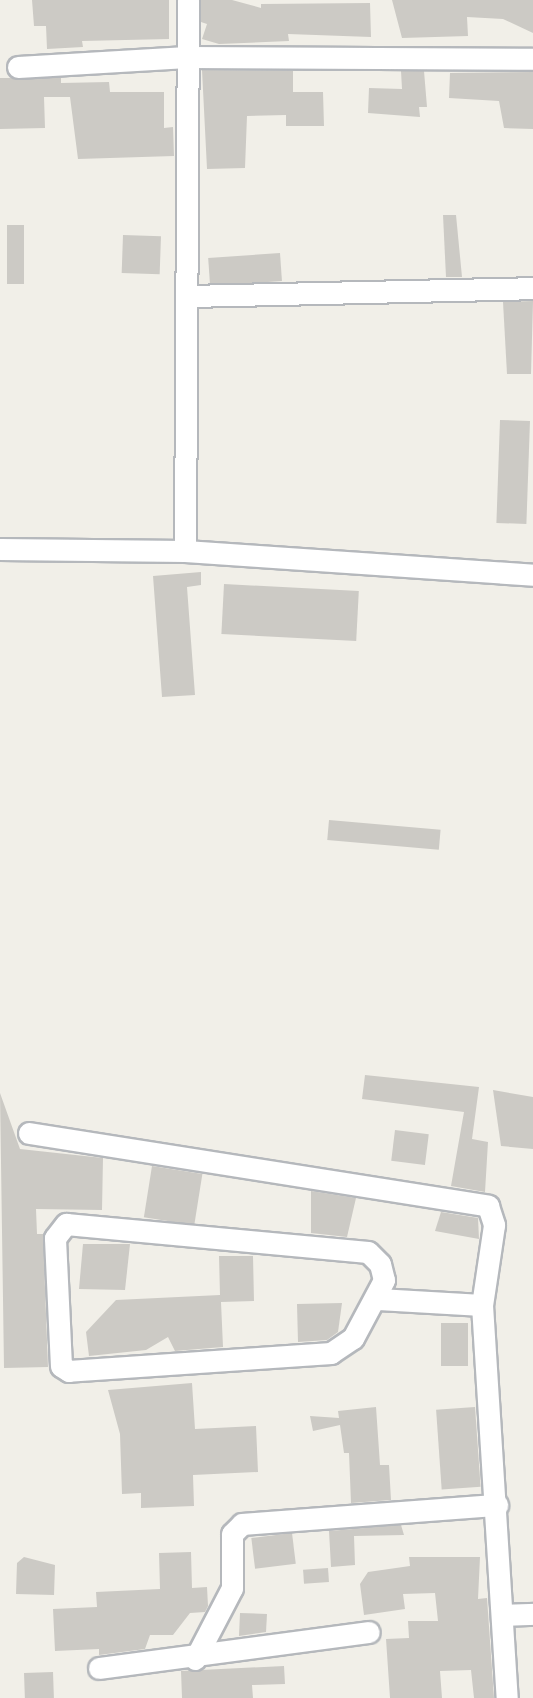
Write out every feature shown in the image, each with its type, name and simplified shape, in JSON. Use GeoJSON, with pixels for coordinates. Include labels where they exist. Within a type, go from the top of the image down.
{"type":"FeatureCollection","features":[{"type":"Feature","properties":{"kind":"street"},"geometry":{"type":"LineString","coordinates":[[184,551],[188,296],[188,0]]}},
{"type":"Feature","properties":{"kind":"street"},"geometry":{"type":"LineString","coordinates":[[18,67],[187,57],[533,59]]}},
{"type":"Feature","properties":{"kind":"street"},"geometry":{"type":"LineString","coordinates":[[188,296],[533,288]]}},
{"type":"Feature","properties":{"kind":"street"},"geometry":{"type":"LineString","coordinates":[[0,549],[184,551],[533,575]]}},
{"type":"Feature","properties":{"kind":"street"},"geometry":{"type":"LineString","coordinates":[[29,1133],[480,1202],[492,1213],[494,1225],[482,1305],[497,1505],[507,1698]]}},
{"type":"Feature","properties":{"kind":"street"},"geometry":{"type":"LineString","coordinates":[[78,1223],[368,1252],[380,1264],[384,1280],[378,1299],[353,1338],[331,1353],[69,1371],[61,1366],[55,1238],[66,1224],[78,1223]]}},
{"type":"Feature","properties":{"kind":"street"},"geometry":{"type":"LineString","coordinates":[[378,1299],[482,1305]]}},
{"type":"Feature","properties":{"kind":"street"},"geometry":{"type":"LineString","coordinates":[[195,1659],[232,1588],[232,1534],[242,1524],[497,1505]]}},
{"type":"Feature","properties":{"kind":"street"},"geometry":{"type":"LineString","coordinates":[[503,1615],[533,1614]]}},
{"type":"Feature","properties":{"kind":"street"},"geometry":{"type":"LineString","coordinates":[[99,1668],[195,1659],[369,1632]]}},
{"type":"Feature","properties":{"kind":"building"},"geometry":{"type":"Polygon","coordinates":[[[32,0],[169,0],[169,39],[82,41],[83,47],[47,49],[46,26],[34,26],[32,0]]]}},
{"type":"Feature","properties":{"kind":"building"},"geometry":{"type":"Polygon","coordinates":[[[201,0],[232,0],[261,8],[261,4],[370,3],[371,37],[288,34],[289,41],[219,44],[202,39],[207,24],[201,22],[201,0]]]}},
{"type":"Feature","properties":{"kind":"building"},"geometry":{"type":"Polygon","coordinates":[[[392,0],[533,0],[533,33],[503,19],[467,17],[468,36],[402,38],[392,0]]]}},
{"type":"Feature","properties":{"kind":"building"},"geometry":{"type":"Polygon","coordinates":[[[202,70],[293,71],[293,92],[323,92],[324,126],[286,126],[286,115],[247,116],[245,168],[207,169],[202,70]]]}},
{"type":"Feature","properties":{"kind":"building"},"geometry":{"type":"Polygon","coordinates":[[[401,71],[424,71],[427,107],[419,107],[420,117],[368,113],[369,88],[402,89],[401,71]]]}},
{"type":"Feature","properties":{"kind":"building"},"geometry":{"type":"Polygon","coordinates":[[[533,72],[533,129],[504,128],[499,101],[449,98],[450,73],[533,72]]]}},
{"type":"Feature","properties":{"kind":"building"},"geometry":{"type":"Polygon","coordinates":[[[0,78],[61,78],[61,83],[109,82],[110,92],[164,92],[164,128],[173,127],[174,156],[78,159],[70,97],[44,97],[45,128],[0,129],[0,78]]]}},
{"type":"Feature","properties":{"kind":"building"},"geometry":{"type":"Polygon","coordinates":[[[443,215],[456,215],[462,277],[446,277],[443,215]]]}},
{"type":"Feature","properties":{"kind":"building"},"geometry":{"type":"Polygon","coordinates":[[[7,225],[24,225],[24,284],[7,284],[7,225]]]}},
{"type":"Feature","properties":{"kind":"building"},"geometry":{"type":"Polygon","coordinates":[[[123,235],[161,236],[160,274],[122,273],[123,235]]]}},
{"type":"Feature","properties":{"kind":"building"},"geometry":{"type":"Polygon","coordinates":[[[280,253],[282,281],[210,286],[208,258],[280,253]]]}},
{"type":"Feature","properties":{"kind":"building"},"geometry":{"type":"Polygon","coordinates":[[[533,301],[531,374],[507,374],[503,302],[533,301]]]}},
{"type":"Feature","properties":{"kind":"building"},"geometry":{"type":"Polygon","coordinates":[[[500,420],[530,421],[526,524],[496,523],[500,420]]]}},
{"type":"Feature","properties":{"kind":"building"},"geometry":{"type":"Polygon","coordinates":[[[201,572],[201,585],[187,587],[195,695],[162,697],[153,576],[201,572]]]}},
{"type":"Feature","properties":{"kind":"building"},"geometry":{"type":"Polygon","coordinates":[[[224,584],[359,591],[356,641],[221,634],[224,584]]]}},
{"type":"Feature","properties":{"kind":"building"},"geometry":{"type":"Polygon","coordinates":[[[329,820],[441,830],[439,850],[327,840],[329,820]]]}},
{"type":"Feature","properties":{"kind":"building"},"geometry":{"type":"Polygon","coordinates":[[[365,1075],[479,1087],[472,1139],[488,1142],[485,1192],[451,1186],[464,1112],[362,1099],[365,1075]]]}},
{"type":"Feature","properties":{"kind":"building"},"geometry":{"type":"Polygon","coordinates":[[[493,1090],[533,1097],[533,1149],[501,1146],[493,1090]]]}},
{"type":"Feature","properties":{"kind":"building"},"geometry":{"type":"Polygon","coordinates":[[[0,1093],[20,1149],[103,1158],[102,1210],[36,1209],[37,1234],[43,1234],[48,1367],[4,1368],[0,1093]]]}},
{"type":"Feature","properties":{"kind":"building"},"geometry":{"type":"Polygon","coordinates":[[[395,1130],[429,1134],[425,1165],[391,1161],[395,1130]]]}},
{"type":"Feature","properties":{"kind":"building"},"geometry":{"type":"Polygon","coordinates":[[[152,1166],[202,1174],[194,1225],[144,1217],[152,1166]]]}},
{"type":"Feature","properties":{"kind":"building"},"geometry":{"type":"Polygon","coordinates":[[[311,1191],[356,1198],[347,1237],[311,1233],[311,1191]]]}},
{"type":"Feature","properties":{"kind":"building"},"geometry":{"type":"Polygon","coordinates":[[[441,1212],[478,1218],[479,1239],[435,1231],[441,1212]]]}},
{"type":"Feature","properties":{"kind":"building"},"geometry":{"type":"Polygon","coordinates":[[[83,1244],[130,1244],[125,1290],[79,1289],[83,1244]]]}},
{"type":"Feature","properties":{"kind":"building"},"geometry":{"type":"Polygon","coordinates":[[[219,1256],[253,1256],[254,1301],[221,1302],[223,1347],[175,1351],[168,1337],[146,1350],[89,1356],[86,1332],[116,1300],[220,1295],[219,1256]]]}},
{"type":"Feature","properties":{"kind":"building"},"geometry":{"type":"Polygon","coordinates":[[[342,1303],[338,1332],[327,1340],[298,1342],[297,1304],[342,1303]]]}},
{"type":"Feature","properties":{"kind":"building"},"geometry":{"type":"Polygon","coordinates":[[[441,1323],[468,1323],[468,1366],[441,1366],[441,1323]]]}},
{"type":"Feature","properties":{"kind":"building"},"geometry":{"type":"Polygon","coordinates":[[[192,1383],[195,1429],[256,1426],[258,1472],[193,1475],[194,1506],[141,1508],[141,1493],[122,1494],[120,1434],[108,1390],[192,1383]]]}},
{"type":"Feature","properties":{"kind":"building"},"geometry":{"type":"Polygon","coordinates":[[[376,1407],[380,1465],[389,1465],[391,1500],[351,1503],[349,1453],[344,1453],[340,1425],[313,1431],[310,1416],[339,1418],[338,1411],[376,1407]]]}},
{"type":"Feature","properties":{"kind":"building"},"geometry":{"type":"Polygon","coordinates":[[[475,1407],[481,1487],[442,1490],[436,1410],[475,1407]]]}},
{"type":"Feature","properties":{"kind":"building"},"geometry":{"type":"Polygon","coordinates":[[[401,1525],[404,1535],[354,1536],[355,1565],[331,1567],[329,1531],[401,1525]]]}},
{"type":"Feature","properties":{"kind":"building"},"geometry":{"type":"Polygon","coordinates":[[[292,1533],[296,1564],[255,1569],[251,1538],[292,1533]]]}},
{"type":"Feature","properties":{"kind":"building"},"geometry":{"type":"Polygon","coordinates":[[[191,1552],[192,1588],[207,1587],[208,1606],[205,1612],[190,1613],[173,1635],[150,1635],[145,1649],[99,1655],[99,1649],[55,1651],[53,1609],[97,1607],[96,1592],[160,1589],[159,1553],[191,1552]]]}},
{"type":"Feature","properties":{"kind":"building"},"geometry":{"type":"Polygon","coordinates":[[[24,1557],[55,1565],[54,1595],[16,1594],[17,1563],[24,1557]]]}},
{"type":"Feature","properties":{"kind":"building"},"geometry":{"type":"Polygon","coordinates":[[[409,1557],[480,1557],[478,1599],[487,1598],[494,1698],[474,1698],[471,1670],[440,1671],[442,1698],[390,1698],[386,1639],[409,1638],[408,1621],[438,1621],[435,1593],[403,1594],[405,1609],[364,1615],[360,1584],[368,1572],[410,1566],[409,1557]]]}},
{"type":"Feature","properties":{"kind":"building"},"geometry":{"type":"Polygon","coordinates":[[[328,1568],[329,1582],[304,1584],[303,1570],[328,1568]]]}},
{"type":"Feature","properties":{"kind":"building"},"geometry":{"type":"Polygon","coordinates":[[[240,1613],[267,1614],[266,1632],[239,1636],[240,1613]]]}},
{"type":"Feature","properties":{"kind":"building"},"geometry":{"type":"Polygon","coordinates":[[[284,1666],[285,1684],[252,1685],[253,1698],[182,1698],[181,1671],[284,1666]]]}},
{"type":"Feature","properties":{"kind":"building"},"geometry":{"type":"Polygon","coordinates":[[[53,1672],[54,1698],[25,1698],[24,1673],[53,1672]]]}}]}
